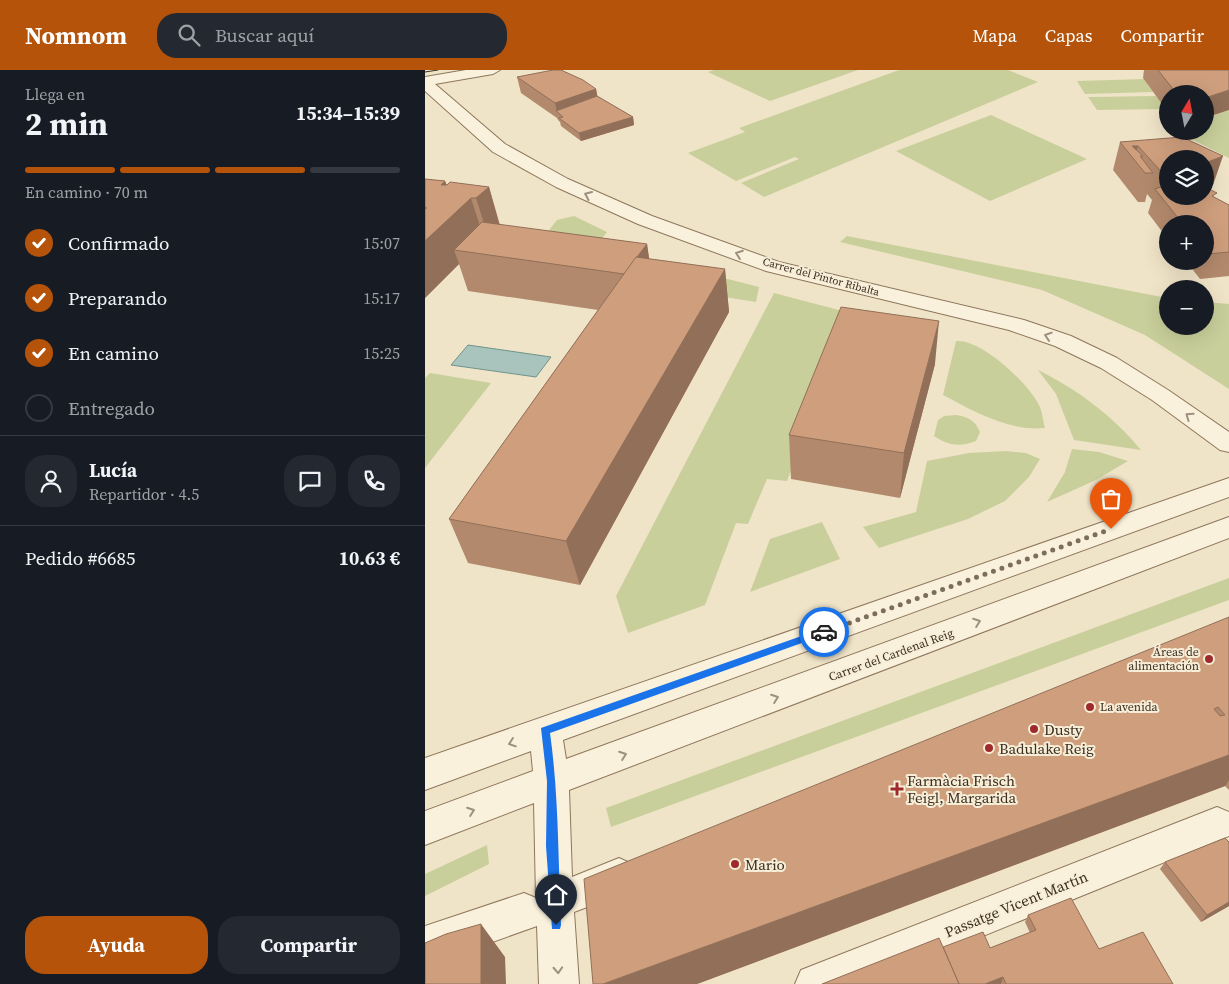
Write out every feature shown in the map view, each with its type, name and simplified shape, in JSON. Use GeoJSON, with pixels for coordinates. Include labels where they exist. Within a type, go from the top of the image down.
{"type":"FeatureCollection","features":[{"type":"Feature","properties":{"kind":"street"},"geometry":{"type":"LineString","coordinates":[[425,82],[493,70]]}},
{"type":"Feature","properties":{"kind":"street","name":"Carrer del Pintor Ribalta"},"geometry":{"type":"LineString","coordinates":[[425,82],[499,148],[562,183],[645,220],[773,267],[1017,326],[1063,341],[1126,374],[1229,444]]}},
{"type":"Feature","properties":{"kind":"street"},"geometry":{"type":"LineString","coordinates":[[425,774],[1229,488]]}},
{"type":"Feature","properties":{"kind":"street","name":"Carrer del Cardenal Reig"},"geometry":{"type":"LineString","coordinates":[[425,828],[1229,527]]}},
{"type":"Feature","properties":{"kind":"street"},"geometry":{"type":"LineString","coordinates":[[545,731],[552,781],[552,846],[559,984]]}},
{"type":"Feature","properties":{"kind":"street","name":"Passatge Vicent Martín"},"geometry":{"type":"LineString","coordinates":[[815,984],[1217,824]]}},
{"type":"Feature","properties":{"kind":"street"},"geometry":{"type":"LineString","coordinates":[[576,894],[650,865]]}},
{"type":"Feature","properties":{"kind":"street"},"geometry":{"type":"LineString","coordinates":[[425,946],[524,912]]}},
{"type":"Feature","properties":{"kind":"green space"},"geometry":{"type":"Polygon","coordinates":[[[714,70],[858,70],[770,101],[708,72],[714,70]]]}},
{"type":"Feature","properties":{"kind":"green space"},"geometry":{"type":"Polygon","coordinates":[[[899,70],[1008,70],[1038,82],[764,197],[741,183],[799,159],[795,157],[736,181],[688,153],[745,132],[739,128],[899,70]]]}},
{"type":"Feature","properties":{"kind":"green space"},"geometry":{"type":"Polygon","coordinates":[[[1144,79],[1153,92],[1085,94],[1077,81],[1144,79]]]}},
{"type":"Feature","properties":{"kind":"green space"},"geometry":{"type":"Polygon","coordinates":[[[1156,96],[1159,100],[1159,109],[1097,110],[1088,97],[1156,96]]]}},
{"type":"Feature","properties":{"kind":"green space"},"geometry":{"type":"Polygon","coordinates":[[[1229,110],[1229,158],[1193,140],[1214,140],[1214,115],[1229,110]]]}},
{"type":"Feature","properties":{"kind":"green space"},"geometry":{"type":"Polygon","coordinates":[[[991,115],[1087,159],[990,201],[896,151],[991,115]]]}},
{"type":"Feature","properties":{"kind":"green space"},"geometry":{"type":"Polygon","coordinates":[[[574,216],[607,232],[583,264],[528,257],[557,220],[574,216]]]}},
{"type":"Feature","properties":{"kind":"green space"},"geometry":{"type":"Polygon","coordinates":[[[847,236],[1159,296],[1159,335],[1214,335],[1214,303],[1229,304],[1229,389],[1145,335],[1042,290],[840,242],[847,236]]]}},
{"type":"Feature","properties":{"kind":"green space"},"geometry":{"type":"Polygon","coordinates":[[[724,278],[759,287],[756,302],[674,289],[724,278]]]}},
{"type":"Feature","properties":{"kind":"green space"},"geometry":{"type":"Polygon","coordinates":[[[774,293],[938,336],[932,356],[839,345],[787,481],[767,479],[748,524],[736,523],[705,605],[628,633],[616,596],[774,293]]]}},
{"type":"Feature","properties":{"kind":"green space"},"geometry":{"type":"Polygon","coordinates":[[[956,341],[967,342],[978,347],[1003,364],[1015,375],[1025,385],[1039,405],[1045,428],[1019,427],[1005,424],[979,414],[943,395],[956,341]]]}},
{"type":"Feature","properties":{"kind":"green space"},"geometry":{"type":"Polygon","coordinates":[[[1038,370],[1094,404],[1130,437],[1141,450],[1074,440],[1056,394],[1038,370]]]}},
{"type":"Feature","properties":{"kind":"green space"},"geometry":{"type":"Polygon","coordinates":[[[430,373],[491,383],[425,468],[425,378],[430,373]]]}},
{"type":"Feature","properties":{"kind":"green space"},"geometry":{"type":"Polygon","coordinates":[[[956,415],[968,418],[976,425],[980,432],[976,441],[965,444],[949,444],[934,436],[938,420],[944,416],[956,415]]]}},
{"type":"Feature","properties":{"kind":"green space"},"geometry":{"type":"Polygon","coordinates":[[[1072,449],[1099,452],[1128,461],[1096,480],[1047,502],[1065,472],[1072,449]]]}},
{"type":"Feature","properties":{"kind":"green space"},"geometry":{"type":"Polygon","coordinates":[[[1006,451],[1026,453],[1040,459],[1029,477],[1005,501],[968,519],[879,548],[863,527],[916,512],[927,461],[969,453],[1006,451]]]}},
{"type":"Feature","properties":{"kind":"green space"},"geometry":{"type":"Polygon","coordinates":[[[822,522],[840,559],[750,592],[770,539],[822,522]]]}},
{"type":"Feature","properties":{"kind":"green space"},"geometry":{"type":"Polygon","coordinates":[[[1229,578],[1229,600],[611,827],[606,808],[1229,578]]]}},
{"type":"Feature","properties":{"kind":"green space"},"geometry":{"type":"Polygon","coordinates":[[[487,845],[489,864],[425,896],[425,874],[487,845]]]}},
{"type":"Feature","properties":{"kind":"water"},"geometry":{"type":"Polygon","coordinates":[[[468,345],[551,357],[536,377],[451,365],[468,345]]]}},
{"type":"Feature","properties":{"kind":"building"},"geometry":{"type":"Polygon","coordinates":[[[561,70],[583,80],[596,89],[555,103],[517,77],[561,70]]]}},
{"type":"Feature","properties":{"kind":"building"},"geometry":{"type":"Polygon","coordinates":[[[1158,70],[1229,70],[1229,90],[1214,95],[1214,85],[1170,85],[1158,70]]]}},
{"type":"Feature","properties":{"kind":"building"},"geometry":{"type":"Polygon","coordinates":[[[597,96],[633,117],[579,133],[559,118],[563,117],[556,111],[597,96]]]}},
{"type":"Feature","properties":{"kind":"building"},"geometry":{"type":"Polygon","coordinates":[[[1159,139],[1188,140],[1210,150],[1159,150],[1159,169],[1138,146],[1132,146],[1143,156],[1140,156],[1153,173],[1145,173],[1120,142],[1159,139]]]}},
{"type":"Feature","properties":{"kind":"building"},"geometry":{"type":"Polygon","coordinates":[[[1214,152],[1223,156],[1214,160],[1214,152]]]}},
{"type":"Feature","properties":{"kind":"building"},"geometry":{"type":"Polygon","coordinates":[[[425,179],[445,181],[441,185],[447,185],[450,182],[489,187],[476,198],[471,198],[425,241],[425,209],[427,208],[425,207],[425,179]]]}},
{"type":"Feature","properties":{"kind":"building"},"geometry":{"type":"Polygon","coordinates":[[[1214,197],[1229,205],[1229,252],[1214,253],[1214,215],[1176,215],[1168,205],[1214,205],[1214,197]]]}},
{"type":"Feature","properties":{"kind":"building"},"geometry":{"type":"Polygon","coordinates":[[[482,222],[647,244],[624,274],[454,250],[482,222]]]}},
{"type":"Feature","properties":{"kind":"building"},"geometry":{"type":"Polygon","coordinates":[[[636,257],[725,269],[566,541],[449,519],[636,257]]]}},
{"type":"Feature","properties":{"kind":"building"},"geometry":{"type":"Polygon","coordinates":[[[841,307],[939,321],[904,453],[789,435],[841,307]]]}},
{"type":"Feature","properties":{"kind":"building"},"geometry":{"type":"Polygon","coordinates":[[[1229,617],[1229,755],[603,984],[593,984],[584,879],[1229,617]],[[1218,707],[1214,709],[1220,716],[1225,715],[1218,707]]]}},
{"type":"Feature","properties":{"kind":"building"},"geometry":{"type":"Polygon","coordinates":[[[1225,838],[1229,842],[1229,902],[1207,915],[1165,862],[1225,838]]]}},
{"type":"Feature","properties":{"kind":"building"},"geometry":{"type":"Polygon","coordinates":[[[1071,898],[1099,949],[1143,932],[1173,984],[1006,984],[1003,977],[985,984],[959,984],[943,947],[983,932],[990,948],[1036,930],[1028,915],[1071,898]]]}},
{"type":"Feature","properties":{"kind":"building"},"geometry":{"type":"Polygon","coordinates":[[[481,924],[481,984],[425,984],[425,943],[446,934],[481,924]]]}},
{"type":"Feature","properties":{"kind":"building"},"geometry":{"type":"Polygon","coordinates":[[[939,938],[959,984],[822,984],[939,938]]]}},
{"type":"Feature","properties":{"kind":"tram line"},"geometry":{"type":"LineString","coordinates":[[425,72],[438,70]]}},
{"type":"Feature","properties":{"kind":"way so far"},"geometry":{"type":"LineString","coordinates":[[824,632],[1111,529]]}},
{"type":"Feature","properties":{"kind":"place","name":"Áreas de alimentación"},"geometry":{"type":"Point","coordinates":[1209,659]}},
{"type":"Feature","properties":{"kind":"place","name":"La avenida"},"geometry":{"type":"Point","coordinates":[1090,707]}},
{"type":"Feature","properties":{"kind":"place","name":"Dusty"},"geometry":{"type":"Point","coordinates":[1034,729]}},
{"type":"Feature","properties":{"kind":"place","name":"Badulake Reig"},"geometry":{"type":"Point","coordinates":[989,748]}},
{"type":"Feature","properties":{"kind":"place","name":"Farmàcia Frisch Feigl, Margarida"},"geometry":{"type":"Point","coordinates":[897,789]}},
{"type":"Feature","properties":{"kind":"place","name":"Mario"},"geometry":{"type":"Point","coordinates":[735,864]}},
{"type":"Feature","properties":{"kind":"route"},"geometry":{"type":"LineString","coordinates":[[556,925],[552,846],[552,781],[545,731],[824,632]]}}]}
